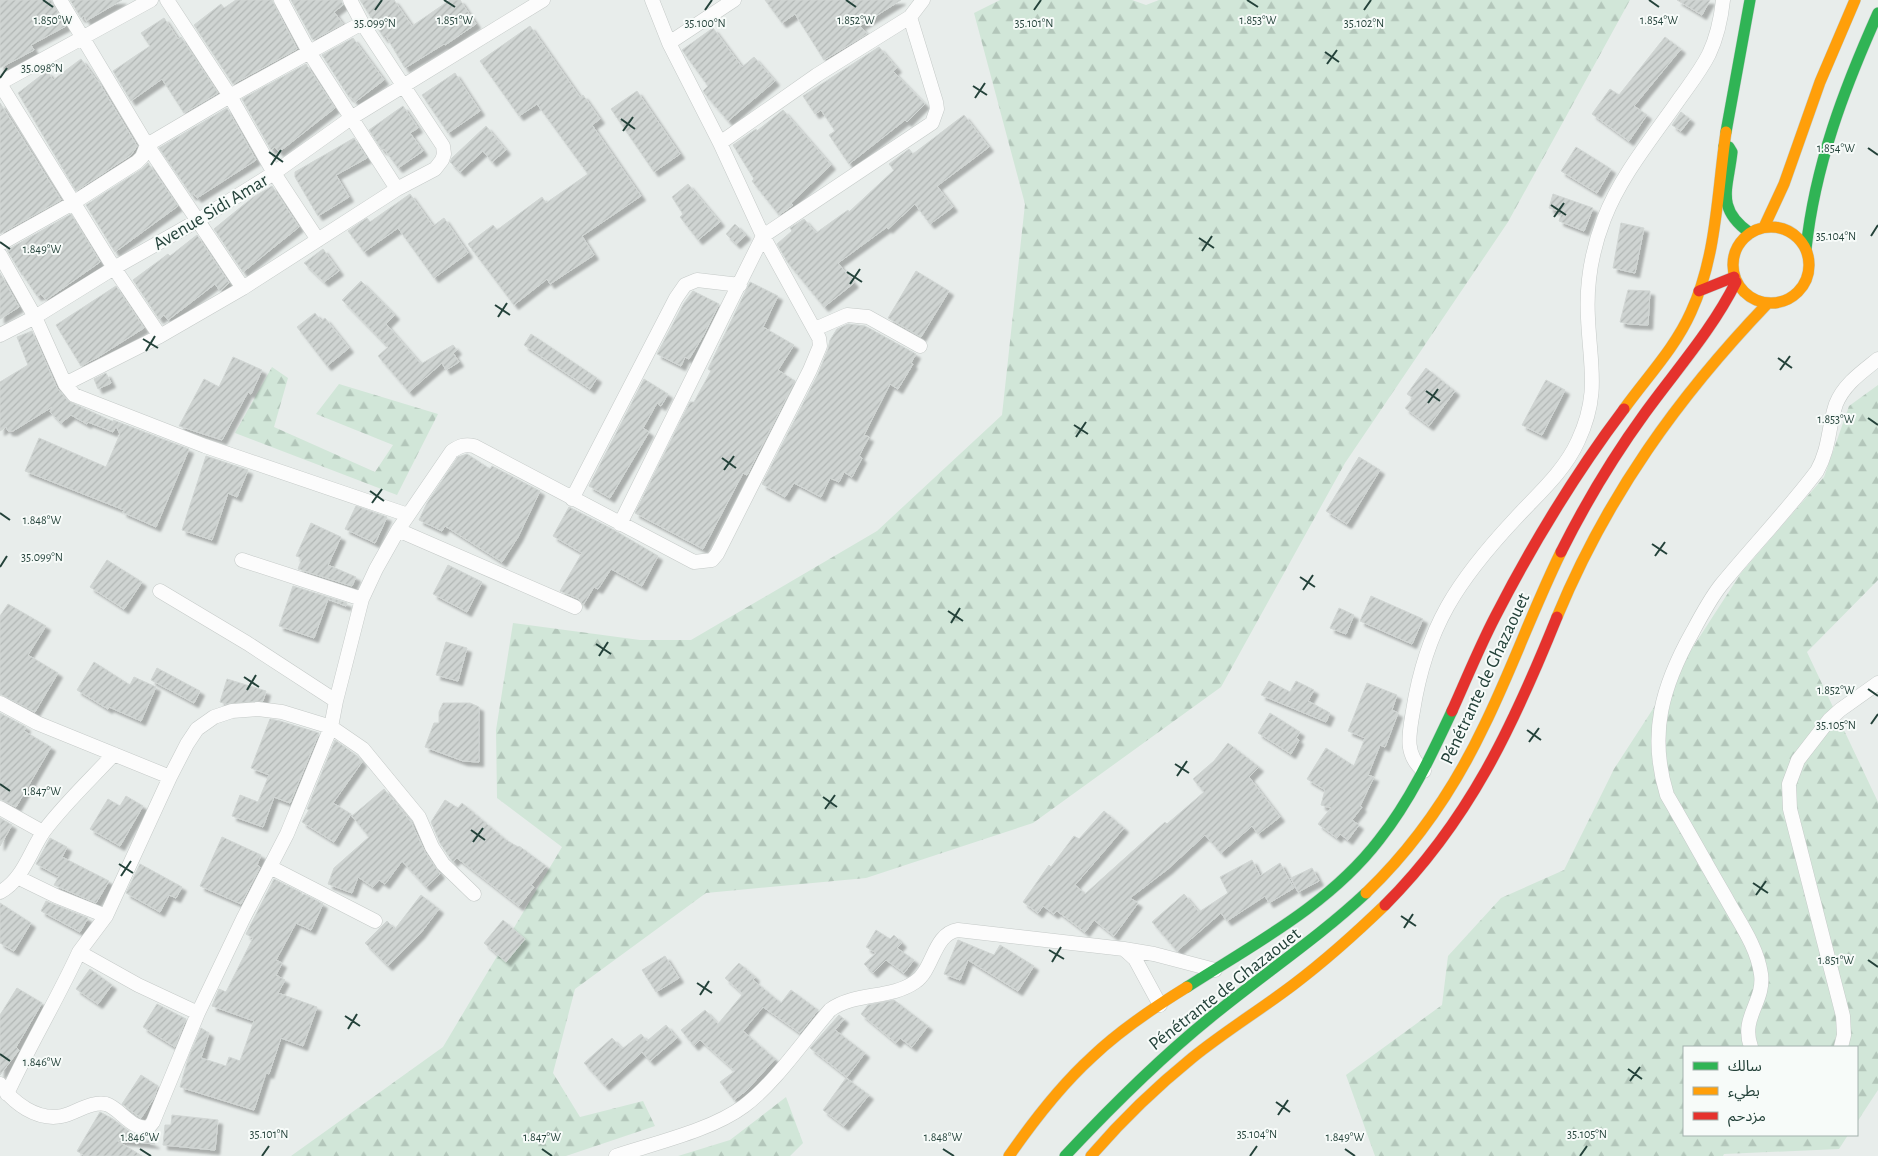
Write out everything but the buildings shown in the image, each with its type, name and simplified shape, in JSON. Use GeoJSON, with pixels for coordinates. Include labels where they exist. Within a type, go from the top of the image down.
{"type":"FeatureCollection","features":[{"type":"Feature","properties":{"kind":"main road"},"geometry":{"type":"LineString","coordinates":[[1750,0],[1724,146],[1715,212],[1724,273],[1749,297],[1768,304],[1781,302],[1793,296],[1802,287],[1808,275],[1809,262],[1806,249],[1808,221],[1830,132],[1853,70],[1878,13]]}},
{"type":"Feature","properties":{"kind":"main road"},"geometry":{"type":"LineString","coordinates":[[1764,227],[1776,205],[1828,60],[1855,0]]}},
{"type":"Feature","properties":{"kind":"main road"},"geometry":{"type":"LineString","coordinates":[[1724,146],[1729,147],[1732,152],[1725,197],[1726,206],[1732,219],[1750,233]]}},
{"type":"Feature","properties":{"kind":"main road"},"geometry":{"type":"LineString","coordinates":[[1699,292],[1716,282],[1724,273],[1733,257],[1730,239],[1715,212]]}},
{"type":"Feature","properties":{"kind":"main road"},"geometry":{"type":"LineString","coordinates":[[1730,239],[1764,227],[1776,227],[1788,231],[1799,238],[1806,249]]}},
{"type":"Feature","properties":{"kind":"main road"},"geometry":{"type":"LineString","coordinates":[[1009,1156],[1055,1094],[1080,1067],[1113,1038],[1160,1004],[1285,924],[1340,882],[1371,851],[1407,803],[1424,771],[1481,646],[1521,569],[1612,426],[1671,348],[1685,324],[1699,292],[1724,273]]}},
{"type":"Feature","properties":{"kind":"main road","name":"Pénétrante de Ghazaouet"},"geometry":{"type":"LineString","coordinates":[[1065,1156],[1114,1104],[1232,999],[1318,936],[1342,916],[1366,894],[1409,846],[1449,790],[1468,758],[1485,725],[1559,557],[1601,479],[1656,399],[1710,330],[1726,303],[1724,273]]}},
{"type":"Feature","properties":{"kind":"main road","name":"Pénétrante de Ghazaouet"},"geometry":{"type":"LineString","coordinates":[[1091,1156],[1122,1122],[1180,1068],[1296,983],[1360,928],[1413,876],[1434,852],[1466,805],[1502,740],[1523,699],[1575,576],[1626,482],[1701,376],[1768,304]]}},
{"type":"Feature","properties":{"kind":"street"},"geometry":{"type":"LineString","coordinates":[[60,0],[147,145],[243,288]]}},
{"type":"Feature","properties":{"kind":"street"},"geometry":{"type":"LineString","coordinates":[[151,0],[0,83],[114,268],[160,336]]}},
{"type":"Feature","properties":{"kind":"street"},"geometry":{"type":"LineString","coordinates":[[167,0],[230,96],[274,173],[318,240]]}},
{"type":"Feature","properties":{"kind":"street"},"geometry":{"type":"LineString","coordinates":[[281,0],[309,52],[397,190]]}},
{"type":"Feature","properties":{"kind":"street"},"geometry":{"type":"LineString","coordinates":[[65,384],[160,336],[243,288],[397,190],[435,169],[442,160],[444,146],[362,23],[350,0]]}},
{"type":"Feature","properties":{"kind":"street","name":"Avenue Sidi Amar"},"geometry":{"type":"LineString","coordinates":[[0,335],[35,317],[114,268],[197,221],[274,173],[351,118],[543,0]]}},
{"type":"Feature","properties":{"kind":"street"},"geometry":{"type":"LineString","coordinates":[[474,894],[443,864],[432,847],[419,817],[382,771],[363,749],[331,727],[282,712],[258,709],[232,711],[214,717],[197,729],[187,744],[106,916],[79,952],[28,1050],[3,1089],[28,1110],[39,1114],[61,1116],[95,1104],[107,1104],[139,1127],[149,1127],[198,1013],[287,834],[331,727],[362,599],[398,530],[452,452],[460,446],[474,446],[694,562],[712,560],[717,554],[810,370],[820,346],[815,329],[763,236],[720,143],[670,43],[652,0]]}},
{"type":"Feature","properties":{"kind":"street"},"geometry":{"type":"LineString","coordinates":[[670,43],[734,0]]}},
{"type":"Feature","properties":{"kind":"street"},"geometry":{"type":"LineString","coordinates":[[720,143],[817,75],[910,17],[923,0]]}},
{"type":"Feature","properties":{"kind":"street"},"geometry":{"type":"LineString","coordinates":[[1424,771],[1411,756],[1409,744],[1418,684],[1425,656],[1448,603],[1476,563],[1556,475],[1577,444],[1584,427],[1592,393],[1593,376],[1588,292],[1591,268],[1601,228],[1614,197],[1626,176],[1701,68],[1715,40],[1724,0]]}},
{"type":"Feature","properties":{"kind":"street"},"geometry":{"type":"LineString","coordinates":[[620,524],[763,236],[932,123],[937,110],[936,102],[910,17]]}},
{"type":"Feature","properties":{"kind":"street"},"geometry":{"type":"LineString","coordinates":[[0,244],[74,203],[137,162],[142,157],[147,145],[230,96],[362,23]]}},
{"type":"Feature","properties":{"kind":"street"},"geometry":{"type":"LineString","coordinates":[[0,255],[35,317],[65,384],[74,395],[205,446],[408,515]]}},
{"type":"Feature","properties":{"kind":"street"},"geometry":{"type":"LineString","coordinates":[[572,499],[671,307],[685,285],[698,280],[740,285]]}},
{"type":"Feature","properties":{"kind":"street"},"geometry":{"type":"LineString","coordinates":[[815,329],[848,315],[868,317],[920,346]]}},
{"type":"Feature","properties":{"kind":"street"},"geometry":{"type":"LineString","coordinates":[[1751,1046],[1748,1022],[1761,985],[1759,965],[1748,936],[1667,795],[1662,780],[1658,748],[1662,701],[1673,670],[1702,614],[1719,587],[1817,472],[1826,453],[1836,405],[1853,380],[1878,358]]}},
{"type":"Feature","properties":{"kind":"street"},"geometry":{"type":"LineString","coordinates":[[398,530],[575,607]]}},
{"type":"Feature","properties":{"kind":"street"},"geometry":{"type":"LineString","coordinates":[[242,560],[362,599]]}},
{"type":"Feature","properties":{"kind":"street"},"geometry":{"type":"LineString","coordinates":[[160,591],[247,643],[336,701]]}},
{"type":"Feature","properties":{"kind":"street"},"geometry":{"type":"LineString","coordinates":[[1840,1046],[1844,1035],[1842,1016],[1790,809],[1789,784],[1798,760],[1829,720],[1878,683]]}},
{"type":"Feature","properties":{"kind":"street"},"geometry":{"type":"LineString","coordinates":[[0,703],[36,723],[170,777]]}},
{"type":"Feature","properties":{"kind":"street"},"geometry":{"type":"LineString","coordinates":[[0,892],[14,883],[43,832],[62,809],[114,754]]}},
{"type":"Feature","properties":{"kind":"street"},"geometry":{"type":"LineString","coordinates":[[0,808],[43,832]]}},
{"type":"Feature","properties":{"kind":"street"},"geometry":{"type":"LineString","coordinates":[[270,867],[375,920]]}},
{"type":"Feature","properties":{"kind":"street"},"geometry":{"type":"LineString","coordinates":[[17,876],[56,896],[106,916]]}},
{"type":"Feature","properties":{"kind":"street"},"geometry":{"type":"LineString","coordinates":[[616,1156],[703,1127],[725,1118],[744,1106],[768,1083],[830,1010],[838,1004],[902,988],[916,981],[931,963],[940,942],[951,932],[958,930],[1124,949],[1154,954],[1215,970]]}},
{"type":"Feature","properties":{"kind":"street"},"geometry":{"type":"LineString","coordinates":[[1124,949],[1135,959],[1160,1004]]}},
{"type":"Feature","properties":{"kind":"street"},"geometry":{"type":"LineString","coordinates":[[79,952],[138,985],[198,1013]]}},
{"type":"Feature","properties":{"kind":"green space"},"geometry":{"type":"Polygon","coordinates":[[[1000,0],[1132,0],[1146,5],[1159,0],[1630,0],[1508,222],[1345,463],[1221,687],[1033,823],[866,878],[706,893],[575,989],[553,1073],[580,1117],[643,1101],[655,1126],[566,1156],[291,1156],[443,1047],[562,847],[497,798],[496,730],[513,623],[640,640],[691,640],[877,531],[1002,415],[1025,204],[974,13],[1000,0]]]}},
{"type":"Feature","properties":{"kind":"green space"},"geometry":{"type":"Polygon","coordinates":[[[272,367],[288,378],[274,427],[375,472],[393,445],[316,414],[339,384],[438,414],[397,495],[235,433],[272,367]]]}},
{"type":"Feature","properties":{"kind":"green space"},"geometry":{"type":"Polygon","coordinates":[[[1878,385],[1878,580],[1807,652],[1878,802],[1878,1090],[1858,1120],[1858,1046],[1683,1046],[1683,1136],[1847,1136],[1839,1149],[1724,1154],[1723,1156],[1375,1156],[1346,1075],[1442,1005],[1448,956],[1501,898],[1564,870],[1614,769],[1741,573],[1824,477],[1849,406],[1878,385]]]}},
{"type":"Feature","properties":{"kind":"green space"},"geometry":{"type":"Polygon","coordinates":[[[786,1097],[803,1143],[790,1156],[678,1156],[730,1140],[786,1097]]]}},
{"type":"Feature","properties":{"kind":"traffic: fast"},"geometry":{"type":"LineString","coordinates":[[1726,132],[1750,0]]}},
{"type":"Feature","properties":{"kind":"traffic: fast"},"geometry":{"type":"LineString","coordinates":[[1806,249],[1816,187],[1824,157],[1843,99],[1878,13]]}},
{"type":"Feature","properties":{"kind":"traffic: fast"},"geometry":{"type":"LineString","coordinates":[[1724,146],[1729,147],[1732,152],[1726,197],[1728,206],[1739,224],[1750,233]]}},
{"type":"Feature","properties":{"kind":"traffic: fast"},"geometry":{"type":"LineString","coordinates":[[1187,987],[1264,939],[1314,904],[1359,863],[1401,810],[1428,761],[1452,711]]}},
{"type":"Feature","properties":{"kind":"traffic: fast"},"geometry":{"type":"LineString","coordinates":[[1065,1156],[1154,1067],[1192,1033],[1230,1001],[1348,910],[1366,893]]}},
{"type":"Feature","properties":{"kind":"traffic: slow"},"geometry":{"type":"LineString","coordinates":[[1764,227],[1784,184],[1820,82],[1855,0]]}},
{"type":"Feature","properties":{"kind":"traffic: slow"},"geometry":{"type":"LineString","coordinates":[[1624,409],[1677,338],[1700,291],[1715,224],[1726,132]]}},
{"type":"Feature","properties":{"kind":"traffic: slow"},"geometry":{"type":"LineString","coordinates":[[1764,227],[1778,227],[1792,233],[1803,244],[1809,258],[1809,265],[1806,280],[1798,292],[1778,303],[1764,303],[1750,297],[1739,286],[1733,272],[1733,258],[1739,244],[1750,233],[1764,227]]}},
{"type":"Feature","properties":{"kind":"traffic: slow"},"geometry":{"type":"LineString","coordinates":[[1557,617],[1598,530],[1648,450],[1704,375],[1768,303]]}},
{"type":"Feature","properties":{"kind":"traffic: slow"},"geometry":{"type":"LineString","coordinates":[[1366,893],[1417,836],[1447,793],[1473,749],[1561,552]]}},
{"type":"Feature","properties":{"kind":"traffic: slow"},"geometry":{"type":"LineString","coordinates":[[1091,1156],[1127,1117],[1178,1069],[1305,976],[1385,905]]}},
{"type":"Feature","properties":{"kind":"traffic: slow"},"geometry":{"type":"LineString","coordinates":[[1009,1156],[1048,1104],[1080,1068],[1125,1029],[1187,987]]}},
{"type":"Feature","properties":{"kind":"traffic: jam"},"geometry":{"type":"LineString","coordinates":[[1699,291],[1734,277]]}},
{"type":"Feature","properties":{"kind":"traffic: jam"},"geometry":{"type":"LineString","coordinates":[[1561,552],[1580,516],[1622,447],[1705,333],[1727,300],[1736,282]]}},
{"type":"Feature","properties":{"kind":"traffic: jam"},"geometry":{"type":"LineString","coordinates":[[1452,711],[1489,629],[1524,563],[1571,484],[1624,409]]}},
{"type":"Feature","properties":{"kind":"traffic: jam"},"geometry":{"type":"LineString","coordinates":[[1385,905],[1415,873],[1465,806],[1505,734],[1557,617]]}}]}
